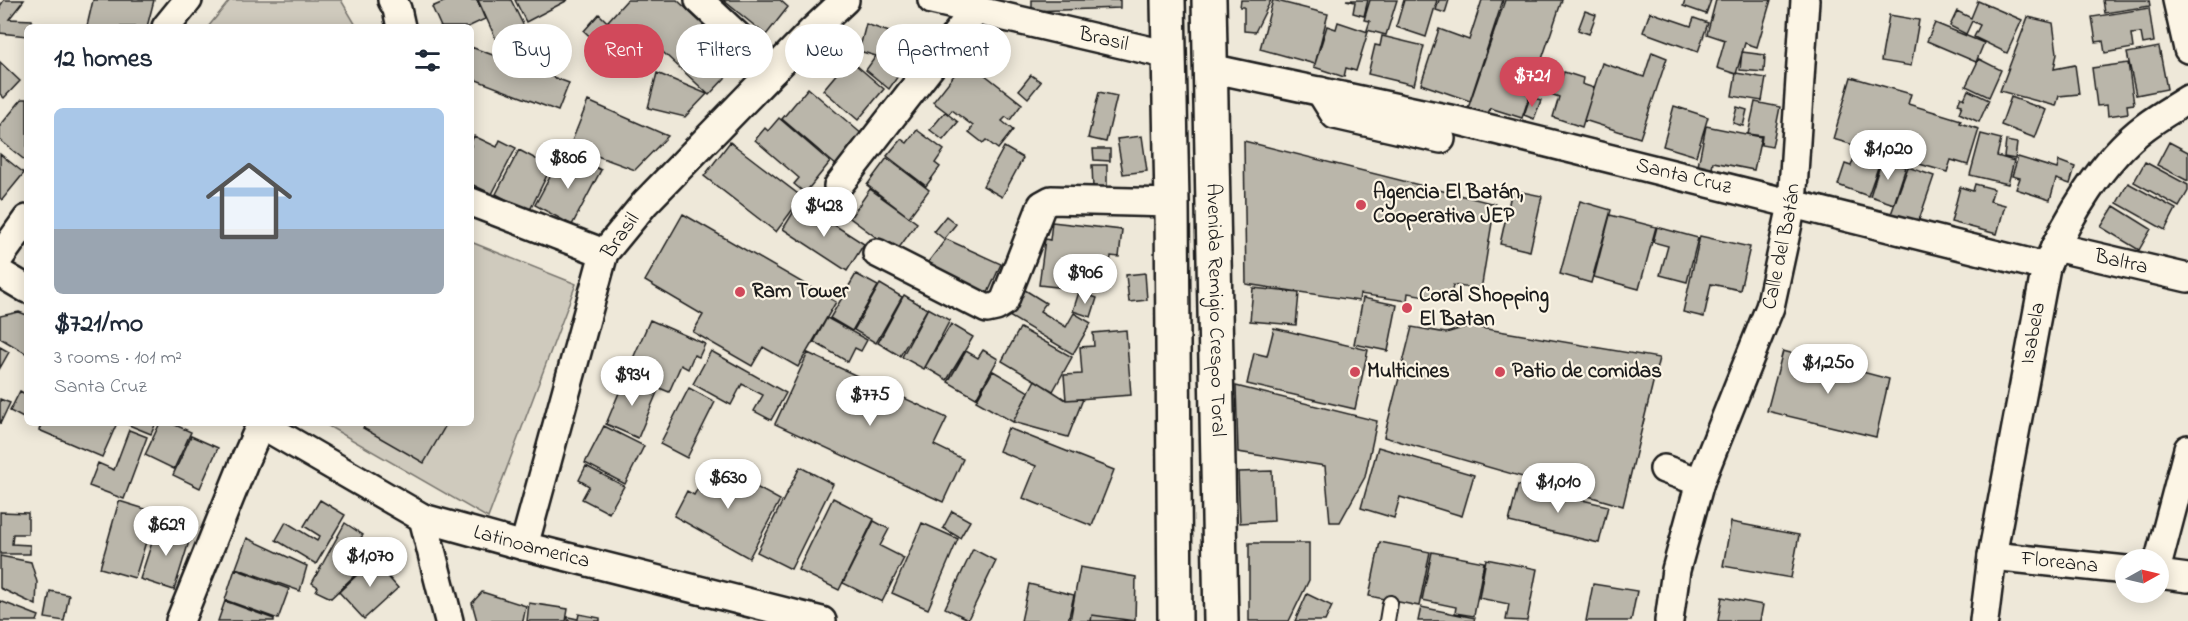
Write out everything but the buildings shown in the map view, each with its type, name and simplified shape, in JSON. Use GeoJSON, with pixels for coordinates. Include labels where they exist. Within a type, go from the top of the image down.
{"type":"FeatureCollection","features":[{"type":"Feature","properties":{"kind":"main road","name":"Avenida Remigio Crespo Toral"},"geometry":{"type":"LineString","coordinates":[[1168,0],[1172,203],[1174,621]]}},
{"type":"Feature","properties":{"kind":"main road","name":"Avenida Remigio Crespo Toral"},"geometry":{"type":"LineString","coordinates":[[1209,0],[1221,621]]}},
{"type":"Feature","properties":{"kind":"street"},"geometry":{"type":"LineString","coordinates":[[168,24],[188,0]]}},
{"type":"Feature","properties":{"kind":"street"},"geometry":{"type":"LineString","coordinates":[[392,0],[400,24]]}},
{"type":"Feature","properties":{"kind":"street"},"geometry":{"type":"LineString","coordinates":[[699,0],[774,70]]}},
{"type":"Feature","properties":{"kind":"street","name":"Brasil"},"geometry":{"type":"LineString","coordinates":[[524,546],[604,253],[645,203],[845,0]]}},
{"type":"Feature","properties":{"kind":"street","name":"Brasil"},"geometry":{"type":"LineString","coordinates":[[932,0],[1169,55]]}},
{"type":"Feature","properties":{"kind":"street","name":"Calle del Batán"},"geometry":{"type":"LineString","coordinates":[[1669,621],[1676,570],[1700,482],[1770,308],[1792,205],[1805,0]]}},
{"type":"Feature","properties":{"kind":"street"},"geometry":{"type":"LineString","coordinates":[[2177,0],[2188,49]]}},
{"type":"Feature","properties":{"kind":"street"},"geometry":{"type":"LineString","coordinates":[[838,186],[974,11]]}},
{"type":"Feature","properties":{"kind":"street","name":"Santa Cruz"},"geometry":{"type":"LineString","coordinates":[[1210,68],[1320,91],[1450,130],[1792,205],[2050,257]]}},
{"type":"Feature","properties":{"kind":"street","name":"Isabela"},"geometry":{"type":"LineString","coordinates":[[1984,621],[1992,556],[2050,257],[2103,167],[2143,128],[2188,99]]}},
{"type":"Feature","properties":{"kind":"street"},"geometry":{"type":"LineString","coordinates":[[877,253],[987,309],[1004,302],[1046,201],[1172,203]]}},
{"type":"Feature","properties":{"kind":"street"},"geometry":{"type":"LineString","coordinates":[[474,203],[604,253]]}},
{"type":"Feature","properties":{"kind":"street"},"geometry":{"type":"LineString","coordinates":[[0,257],[24,223]]}},
{"type":"Feature","properties":{"kind":"street","name":"Baltra"},"geometry":{"type":"LineString","coordinates":[[2050,257],[2188,278]]}},
{"type":"Feature","properties":{"kind":"street"},"geometry":{"type":"LineString","coordinates":[[0,273],[24,286]]}},
{"type":"Feature","properties":{"kind":"street"},"geometry":{"type":"LineString","coordinates":[[180,621],[259,426]]}},
{"type":"Feature","properties":{"kind":"street","name":"Latinoamerica"},"geometry":{"type":"LineString","coordinates":[[263,426],[423,518],[524,546],[822,621]]}},
{"type":"Feature","properties":{"kind":"street"},"geometry":{"type":"LineString","coordinates":[[2162,549],[2188,449]]}},
{"type":"Feature","properties":{"kind":"street"},"geometry":{"type":"LineString","coordinates":[[1664,469],[1700,482]]}},
{"type":"Feature","properties":{"kind":"street"},"geometry":{"type":"LineString","coordinates":[[423,518],[449,621]]}},
{"type":"Feature","properties":{"kind":"street","name":"Floreana"},"geometry":{"type":"LineString","coordinates":[[1992,556],[2115,569]]}},
{"type":"Feature","properties":{"kind":"street"},"geometry":{"type":"LineString","coordinates":[[2169,575],[2188,578]]}},
{"type":"Feature","properties":{"kind":"lane"},"geometry":{"type":"LineString","coordinates":[[1387,621],[1390,603]]}},
{"type":"Feature","properties":{"kind":"shaded area"},"geometry":{"type":"Polygon","coordinates":[[[230,0],[341,0],[355,24],[210,24],[230,0]]]}},
{"type":"Feature","properties":{"kind":"shaded area"},"geometry":{"type":"Polygon","coordinates":[[[474,243],[576,284],[488,518],[328,426],[474,426],[474,243]]]}},
{"type":"Feature","properties":{"kind":"place","name":"Agencia El Batán, Cooperativa JEP"},"geometry":{"type":"Point","coordinates":[1361,205]}},
{"type":"Feature","properties":{"kind":"place","name":"Ram Tower"},"geometry":{"type":"Point","coordinates":[740,292]}},
{"type":"Feature","properties":{"kind":"place","name":"Coral Shopping El Batan"},"geometry":{"type":"Point","coordinates":[1407,308]}},
{"type":"Feature","properties":{"kind":"place","name":"Multicines"},"geometry":{"type":"Point","coordinates":[1355,372]}},
{"type":"Feature","properties":{"kind":"place","name":"Patio de comidas"},"geometry":{"type":"Point","coordinates":[1500,372]}}]}
